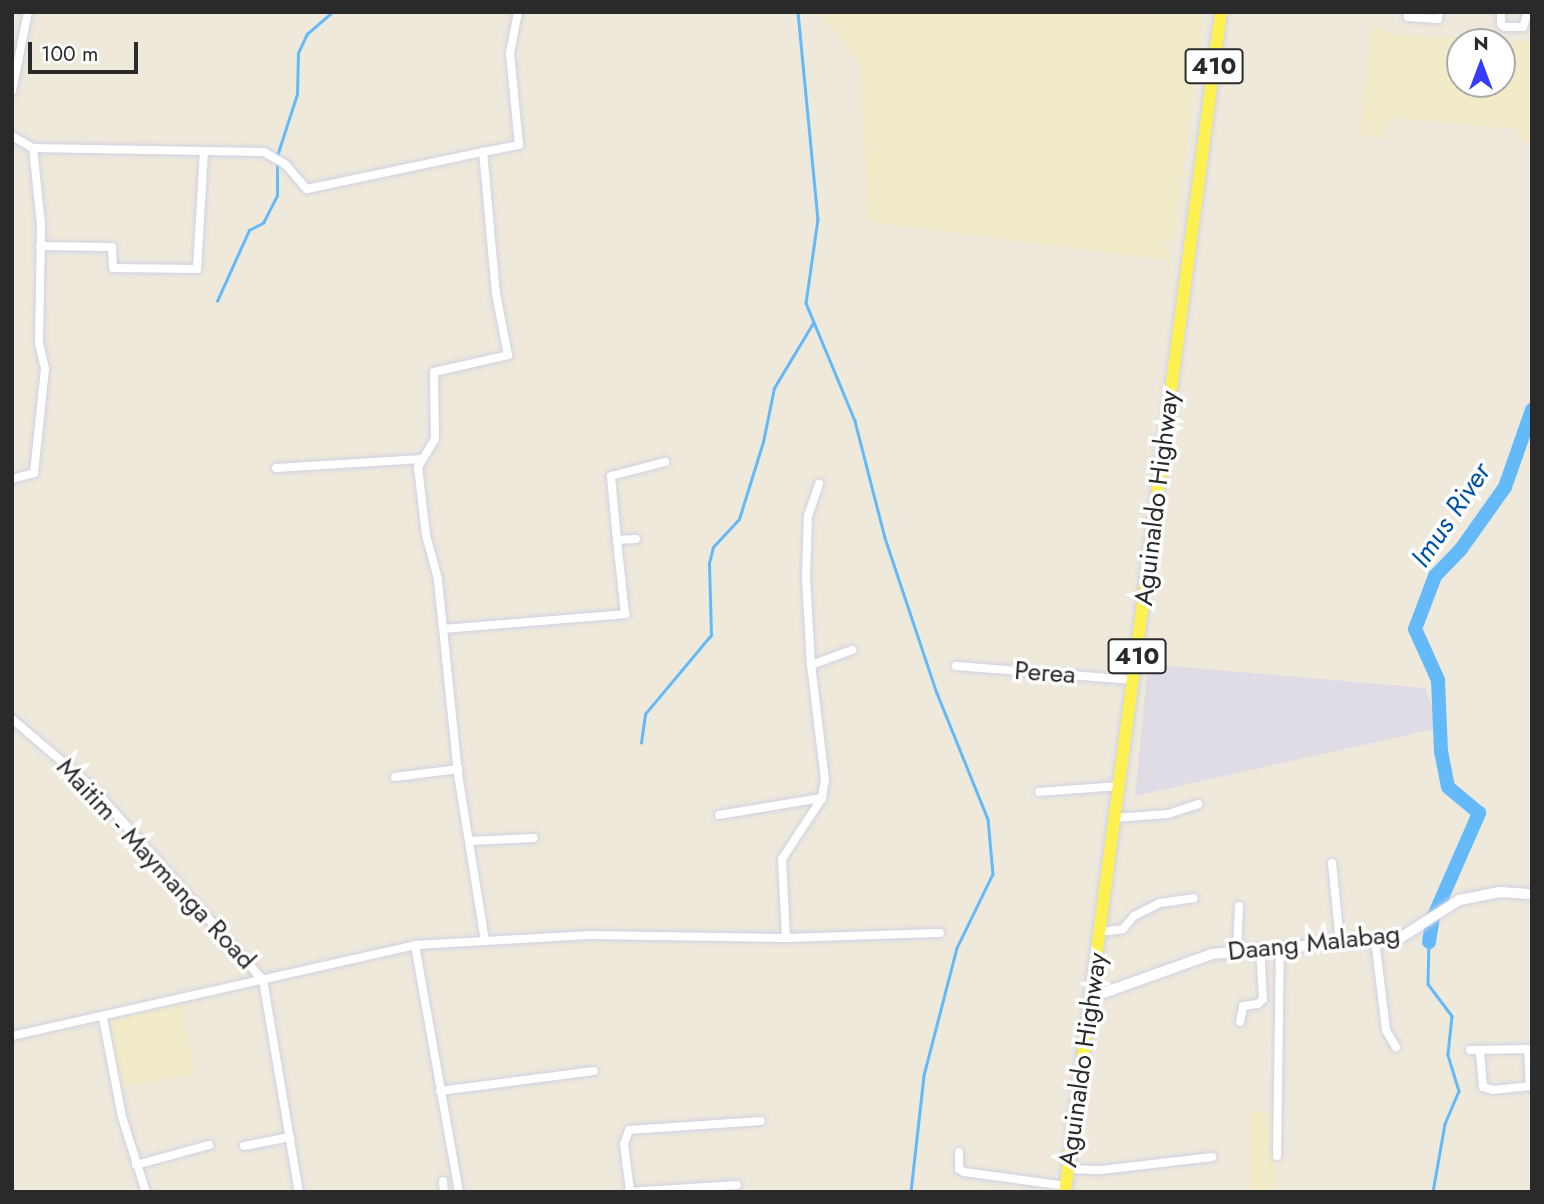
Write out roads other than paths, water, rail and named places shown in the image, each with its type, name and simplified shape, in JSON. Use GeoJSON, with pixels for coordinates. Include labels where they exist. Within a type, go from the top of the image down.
{"type":"FeatureCollection","features":[{"type":"Feature","properties":{"kind":"main road","name":"Aguinaldo Highway"},"geometry":{"type":"LineString","coordinates":[[1066,1189],[1222,12]]}},
{"type":"Feature","properties":{"kind":"street"},"geometry":{"type":"LineString","coordinates":[[12,91],[28,12]]}},
{"type":"Feature","properties":{"kind":"street"},"geometry":{"type":"LineString","coordinates":[[12,136],[33,148],[264,152],[285,164],[302,186],[314,188],[400,166],[519,145],[510,52],[519,12]]}},
{"type":"Feature","properties":{"kind":"street"},"geometry":{"type":"LineString","coordinates":[[1408,12],[1408,17],[1438,19],[1439,12]]}},
{"type":"Feature","properties":{"kind":"street"},"geometry":{"type":"LineString","coordinates":[[1501,12],[1501,24],[1505,27],[1523,27],[1528,12]]}},
{"type":"Feature","properties":{"kind":"street"},"geometry":{"type":"LineString","coordinates":[[12,479],[30,477],[35,469],[45,369],[39,344],[38,167],[33,148]]}},
{"type":"Feature","properties":{"kind":"street"},"geometry":{"type":"LineString","coordinates":[[40,246],[112,247],[113,268],[197,269],[204,151]]}},
{"type":"Feature","properties":{"kind":"street"},"geometry":{"type":"LineString","coordinates":[[484,152],[496,294],[508,355],[434,372],[435,439],[422,459],[419,490],[444,629],[458,769],[485,942]]}},
{"type":"Feature","properties":{"kind":"street"},"geometry":{"type":"LineString","coordinates":[[276,468],[422,459]]}},
{"type":"Feature","properties":{"kind":"street"},"geometry":{"type":"LineString","coordinates":[[444,629],[625,614],[611,476],[665,462]]}},
{"type":"Feature","properties":{"kind":"street"},"geometry":{"type":"LineString","coordinates":[[786,938],[782,859],[822,798],[826,763],[811,665],[806,550],[813,493],[819,484]]}},
{"type":"Feature","properties":{"kind":"street"},"geometry":{"type":"LineString","coordinates":[[617,540],[636,539]]}},
{"type":"Feature","properties":{"kind":"street"},"geometry":{"type":"LineString","coordinates":[[811,665],[852,650]]}},
{"type":"Feature","properties":{"kind":"street","name":"Perea"},"geometry":{"type":"LineString","coordinates":[[956,666],[1133,680]]}},
{"type":"Feature","properties":{"kind":"street","name":"Maitim - Maymanga Road"},"geometry":{"type":"LineString","coordinates":[[12,719],[92,787],[263,980],[299,1192]]}},
{"type":"Feature","properties":{"kind":"street"},"geometry":{"type":"LineString","coordinates":[[395,777],[458,769]]}},
{"type":"Feature","properties":{"kind":"street"},"geometry":{"type":"LineString","coordinates":[[1039,792],[1119,786]]}},
{"type":"Feature","properties":{"kind":"street"},"geometry":{"type":"LineString","coordinates":[[719,815],[822,798]]}},
{"type":"Feature","properties":{"kind":"street"},"geometry":{"type":"LineString","coordinates":[[1115,818],[1152,817],[1198,804]]}},
{"type":"Feature","properties":{"kind":"street"},"geometry":{"type":"LineString","coordinates":[[469,841],[534,838]]}},
{"type":"Feature","properties":{"kind":"street"},"geometry":{"type":"LineString","coordinates":[[1332,863],[1340,942]]}},
{"type":"Feature","properties":{"kind":"street","name":"Daang Malabag"},"geometry":{"type":"LineString","coordinates":[[1092,997],[1202,957],[1237,949],[1400,938],[1471,896],[1532,894]]}},
{"type":"Feature","properties":{"kind":"street"},"geometry":{"type":"LineString","coordinates":[[1100,932],[1123,929],[1133,916],[1160,903],[1194,898]]}},
{"type":"Feature","properties":{"kind":"street"},"geometry":{"type":"LineString","coordinates":[[1237,949],[1239,906]]}},
{"type":"Feature","properties":{"kind":"street"},"geometry":{"type":"LineString","coordinates":[[12,1036],[103,1018],[415,944],[616,935],[786,938],[940,933]]}},
{"type":"Feature","properties":{"kind":"street"},"geometry":{"type":"LineString","coordinates":[[1375,940],[1386,1030],[1396,1047]]}},
{"type":"Feature","properties":{"kind":"street"},"geometry":{"type":"LineString","coordinates":[[415,944],[459,1192]]}},
{"type":"Feature","properties":{"kind":"street"},"geometry":{"type":"LineString","coordinates":[[1277,1156],[1280,947]]}},
{"type":"Feature","properties":{"kind":"street"},"geometry":{"type":"LineString","coordinates":[[1240,1022],[1243,1006],[1258,1004],[1263,999],[1260,949]]}},
{"type":"Feature","properties":{"kind":"street"},"geometry":{"type":"LineString","coordinates":[[103,1018],[136,1165],[146,1192]]}},
{"type":"Feature","properties":{"kind":"street"},"geometry":{"type":"LineString","coordinates":[[1470,1050],[1480,1052],[1530,1049],[1530,1086],[1493,1090],[1482,1085],[1480,1052]]}},
{"type":"Feature","properties":{"kind":"street"},"geometry":{"type":"LineString","coordinates":[[440,1091],[594,1071]]}},
{"type":"Feature","properties":{"kind":"street"},"geometry":{"type":"LineString","coordinates":[[737,1185],[629,1192],[624,1144],[629,1130],[761,1121]]}},
{"type":"Feature","properties":{"kind":"street"},"geometry":{"type":"LineString","coordinates":[[244,1146],[290,1137]]}},
{"type":"Feature","properties":{"kind":"street"},"geometry":{"type":"LineString","coordinates":[[136,1165],[209,1145]]}},
{"type":"Feature","properties":{"kind":"street"},"geometry":{"type":"LineString","coordinates":[[959,1152],[959,1169],[964,1172],[1066,1189]]}},
{"type":"Feature","properties":{"kind":"street"},"geometry":{"type":"LineString","coordinates":[[1068,1169],[1101,1170],[1212,1157]]}},
{"type":"Feature","properties":{"kind":"street"},"geometry":{"type":"LineString","coordinates":[[443,1181],[444,1192]]}},
{"type":"Feature","properties":{"kind":"waterway"},"geometry":{"type":"LineString","coordinates":[[217,301],[249,230],[263,223],[277,196],[277,156],[297,94],[298,53],[307,34],[332,12]]}},
{"type":"Feature","properties":{"kind":"waterway"},"geometry":{"type":"LineString","coordinates":[[798,12],[818,219],[806,303],[855,421],[885,538],[937,693],[988,819],[993,874],[957,948],[924,1076],[911,1192]]}},
{"type":"Feature","properties":{"kind":"waterway"},"geometry":{"type":"LineString","coordinates":[[641,743],[645,714],[711,635],[709,563],[713,547],[739,519],[763,442],[774,388],[813,323]]}},
{"type":"Feature","properties":{"kind":"waterway","name":"Imus River"},"geometry":{"type":"LineString","coordinates":[[1429,942],[1433,918],[1479,813],[1448,787],[1441,752],[1438,680],[1415,629],[1435,576],[1461,549],[1505,487],[1532,410]]}},
{"type":"Feature","properties":{"kind":"waterway","name":"Imus River"},"geometry":{"type":"LineString","coordinates":[[1429,942],[1428,984],[1452,1016],[1448,1055],[1459,1091],[1445,1124],[1433,1192]]}}]}
